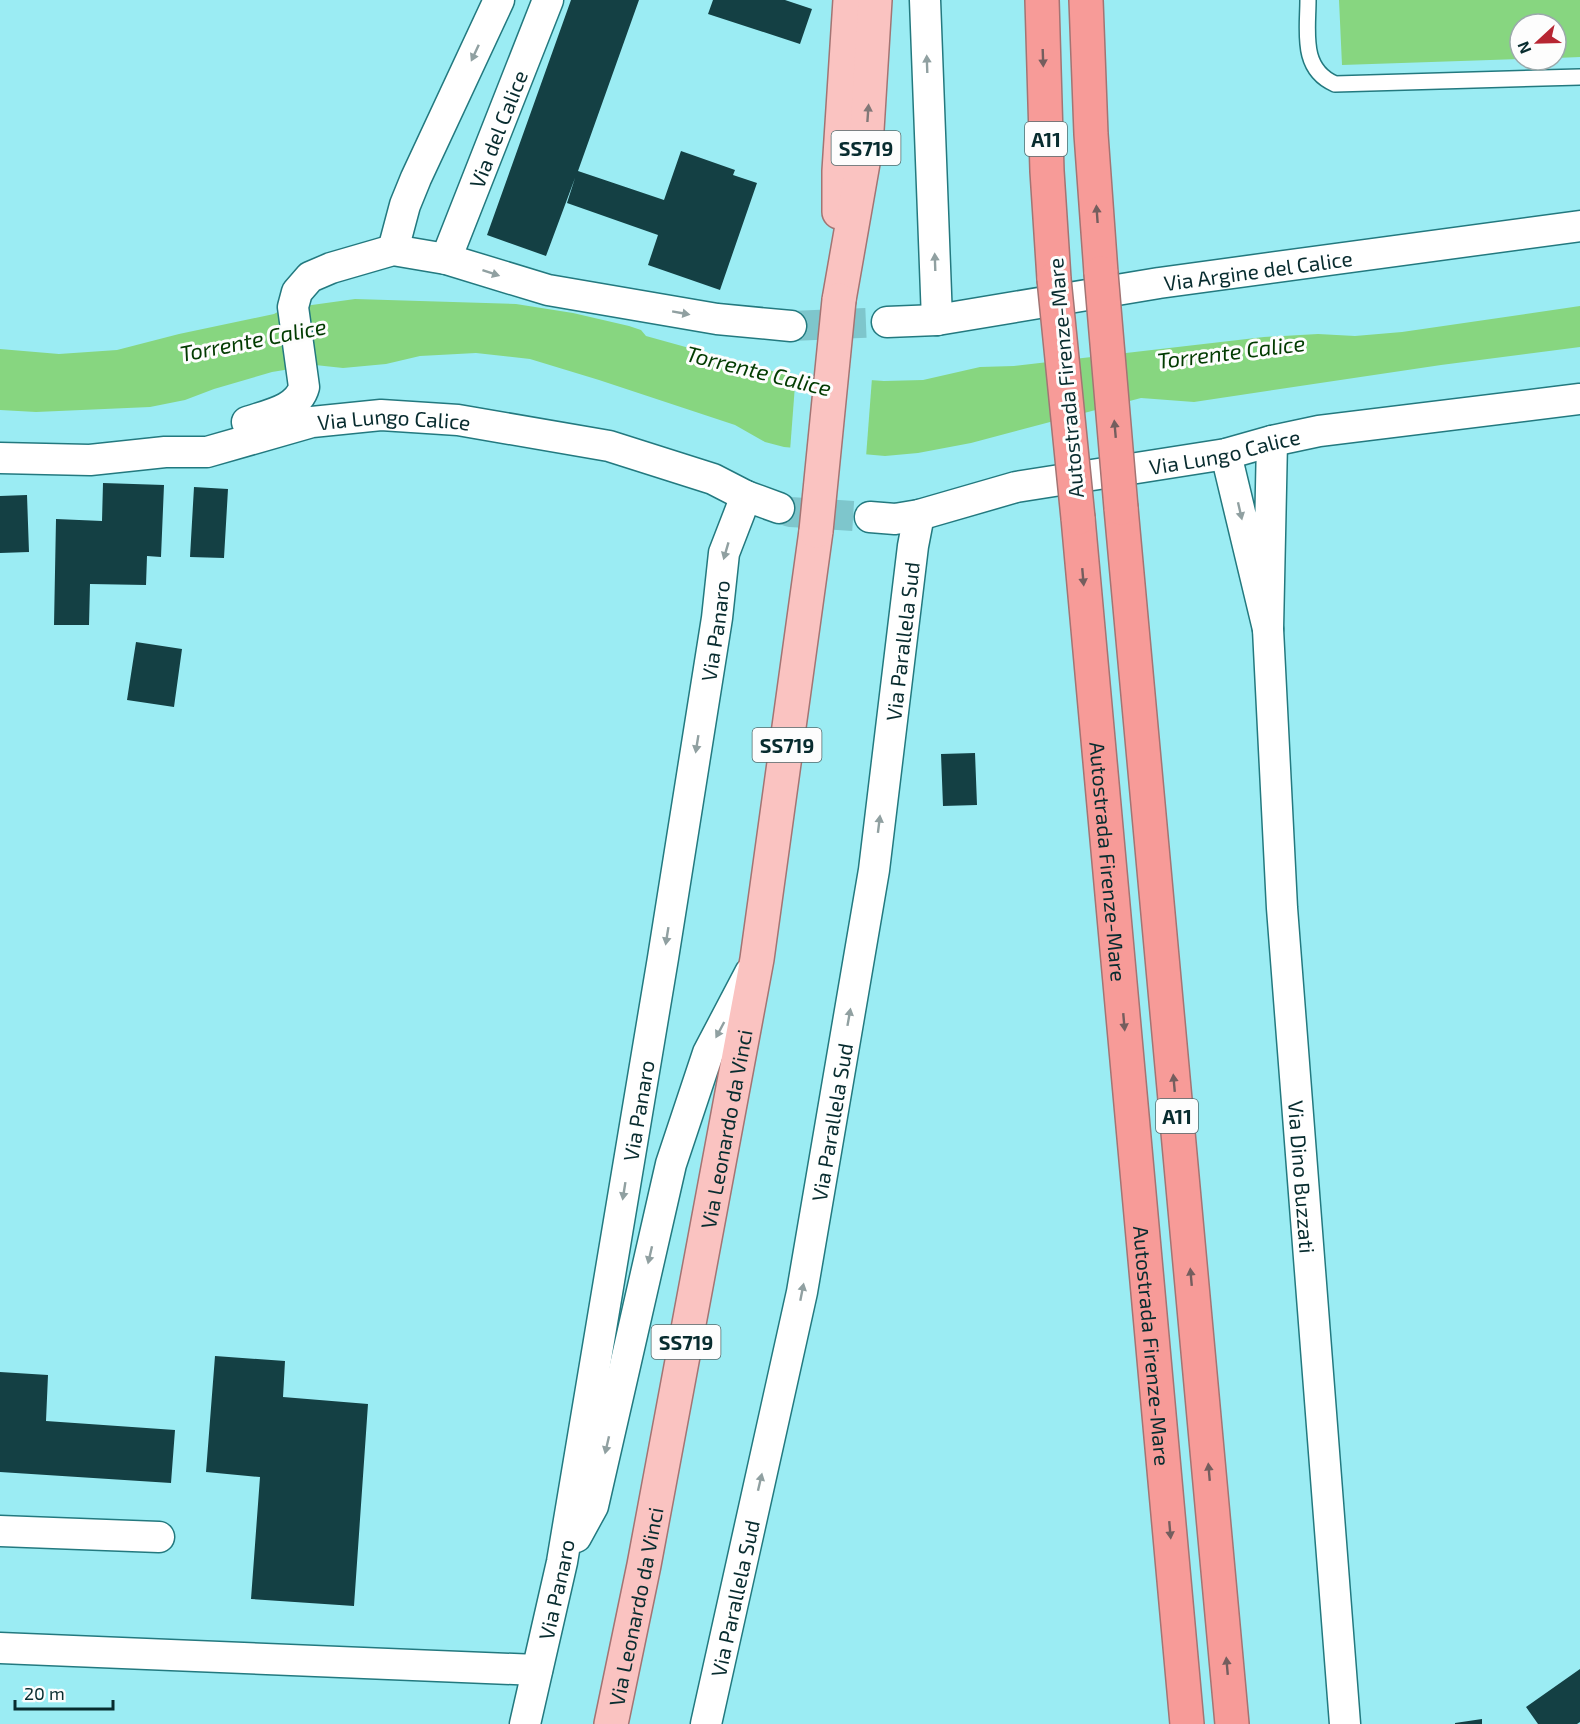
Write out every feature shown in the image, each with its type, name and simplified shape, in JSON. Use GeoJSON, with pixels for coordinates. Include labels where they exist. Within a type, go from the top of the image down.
{"type":"FeatureCollection","features":[{"type":"Feature","properties":{"kind":"highway","name":"Autostrada Firenze-Mare"},"geometry":{"type":"LineString","coordinates":[[1042,0],[1047,171],[1054,279],[1078,518],[1187,1724]]}},
{"type":"Feature","properties":{"kind":"highway","name":"Autostrada Firenze-Mare"},"geometry":{"type":"LineString","coordinates":[[1086,0],[1091,134],[1101,273],[1232,1724]]}},
{"type":"Feature","properties":{"kind":"main road","name":"SS719"},"geometry":{"type":"LineString","coordinates":[[839,298],[866,147],[875,0]]}},
{"type":"Feature","properties":{"kind":"main road","name":"SS719"},"geometry":{"type":"LineString","coordinates":[[839,298],[839,171],[847,9]]}},
{"type":"Feature","properties":{"kind":"main road","name":"Via Leonardo da Vinci"},"geometry":{"type":"LineString","coordinates":[[611,1724],[647,1554],[757,959],[816,531],[839,298]]}},
{"type":"Feature","properties":{"kind":"street"},"geometry":{"type":"LineString","coordinates":[[393,250],[405,205],[416,178],[500,0]]}},
{"type":"Feature","properties":{"kind":"street","name":"Via del Calice"},"geometry":{"type":"LineString","coordinates":[[446,258],[548,0]]}},
{"type":"Feature","properties":{"kind":"street"},"geometry":{"type":"LineString","coordinates":[[925,0],[937,320]]}},
{"type":"Feature","properties":{"kind":"street","name":"Via Argine del Calice"},"geometry":{"type":"LineString","coordinates":[[886,322],[937,320],[1159,283],[1580,226]]}},
{"type":"Feature","properties":{"kind":"street"},"geometry":{"type":"LineString","coordinates":[[165,452],[289,405],[299,398],[303,391],[303,370],[293,307],[297,292],[310,277],[331,268],[393,250],[446,258],[549,290],[717,319],[791,326]]}},
{"type":"Feature","properties":{"kind":"street","name":"Via Lungo Calice"},"geometry":{"type":"LineString","coordinates":[[870,517],[896,519],[919,515],[1016,487],[1226,454],[1319,431],[1580,399]]}},
{"type":"Feature","properties":{"kind":"street","name":"Via Lungo Calice"},"geometry":{"type":"LineString","coordinates":[[0,458],[90,460],[165,452],[207,452],[312,422],[381,415],[458,420],[609,446],[713,479],[746,496],[779,508]]}},
{"type":"Feature","properties":{"kind":"street","name":"Via Dino Buzzati"},"geometry":{"type":"LineString","coordinates":[[1272,441],[1268,629],[1282,908],[1345,1724]]}},
{"type":"Feature","properties":{"kind":"street","name":"Via Dino Buzzati"},"geometry":{"type":"LineString","coordinates":[[1226,454],[1268,629]]}},
{"type":"Feature","properties":{"kind":"street","name":"Via Panaro"},"geometry":{"type":"LineString","coordinates":[[525,1724],[562,1562],[667,934],[717,618],[724,553],[746,496]]}},
{"type":"Feature","properties":{"kind":"street","name":"Via Parallela Sud"},"geometry":{"type":"LineString","coordinates":[[706,1724],[802,1292],[874,870],[913,546],[919,515]]}},
{"type":"Feature","properties":{"kind":"street"},"geometry":{"type":"LineString","coordinates":[[562,1562],[593,1506],[671,1164],[708,1053],[757,959]]}},
{"type":"Feature","properties":{"kind":"street"},"geometry":{"type":"LineString","coordinates":[[0,1531],[159,1538]]}},
{"type":"Feature","properties":{"kind":"street"},"geometry":{"type":"LineString","coordinates":[[0,1648],[537,1670]]}},
{"type":"Feature","properties":{"kind":"lane"},"geometry":{"type":"LineString","coordinates":[[1308,0],[1311,64],[1318,74],[1335,84],[1580,77]]}},
{"type":"Feature","properties":{"kind":"water"},"geometry":{"type":"Polygon","coordinates":[[[1339,0],[1580,0],[1580,57],[1568,58],[1568,12],[1508,12],[1508,59],[1342,65],[1339,0]]]}},
{"type":"Feature","properties":{"kind":"water","name":"Torrente Calice"},"geometry":{"type":"Polygon","coordinates":[[[355,299],[516,304],[573,313],[629,326],[641,330],[646,336],[783,374],[884,381],[923,380],[980,367],[1014,366],[1264,337],[1318,334],[1355,336],[1402,332],[1580,306],[1580,347],[1194,402],[1141,398],[971,443],[918,453],[885,456],[784,447],[765,442],[735,425],[599,380],[530,359],[476,353],[420,356],[386,364],[343,368],[315,365],[272,372],[185,400],[150,407],[36,412],[0,410],[0,349],[59,354],[117,350],[274,314],[283,309],[355,299]]]}},
{"type":"Feature","properties":{"kind":"pier"},"geometry":{"type":"Polygon","coordinates":[[[796,372],[872,378],[866,457],[790,451],[796,372]]]}},
{"type":"Feature","properties":{"kind":"building"},"geometry":{"type":"Polygon","coordinates":[[[571,0],[639,0],[578,171],[664,200],[681,151],[735,170],[733,175],[757,183],[720,290],[648,265],[658,235],[567,203],[575,178],[546,256],[487,235],[571,0]]]}},
{"type":"Feature","properties":{"kind":"building"},"geometry":{"type":"Polygon","coordinates":[[[713,0],[785,0],[812,9],[800,44],[708,14],[713,0]]]}},
{"type":"Feature","properties":{"kind":"building"},"geometry":{"type":"Polygon","coordinates":[[[103,483],[164,485],[161,557],[147,556],[146,585],[90,584],[89,625],[54,625],[56,519],[102,521],[103,483]]]}},
{"type":"Feature","properties":{"kind":"building"},"geometry":{"type":"Polygon","coordinates":[[[194,487],[228,489],[224,558],[190,557],[194,487]]]}},
{"type":"Feature","properties":{"kind":"building"},"geometry":{"type":"Polygon","coordinates":[[[27,495],[29,552],[0,553],[0,496],[27,495]]]}},
{"type":"Feature","properties":{"kind":"building"},"geometry":{"type":"Polygon","coordinates":[[[136,642],[182,649],[174,707],[127,700],[136,642]]]}},
{"type":"Feature","properties":{"kind":"building"},"geometry":{"type":"Polygon","coordinates":[[[975,753],[977,805],[943,806],[941,754],[975,753]]]}},
{"type":"Feature","properties":{"kind":"building"},"geometry":{"type":"Polygon","coordinates":[[[215,1356],[285,1361],[283,1397],[368,1404],[354,1606],[251,1599],[260,1477],[206,1472],[215,1356]]]}},
{"type":"Feature","properties":{"kind":"building"},"geometry":{"type":"Polygon","coordinates":[[[0,1372],[48,1375],[46,1421],[175,1430],[171,1483],[0,1472],[0,1372]]]}},
{"type":"Feature","properties":{"kind":"building"},"geometry":{"type":"Polygon","coordinates":[[[1580,1669],[1580,1722],[1577,1724],[1538,1724],[1526,1707],[1580,1669]]]}},
{"type":"Feature","properties":{"kind":"building"},"geometry":{"type":"Polygon","coordinates":[[[1482,1719],[1482,1724],[1455,1724],[1455,1723],[1482,1719]]]}},
{"type":"Feature","properties":{"kind":"tunnel"},"geometry":{"type":"LineString","coordinates":[[791,326],[887,322]]}},
{"type":"Feature","properties":{"kind":"tunnel"},"geometry":{"type":"LineString","coordinates":[[779,508],[790,512],[870,517]]}}]}
